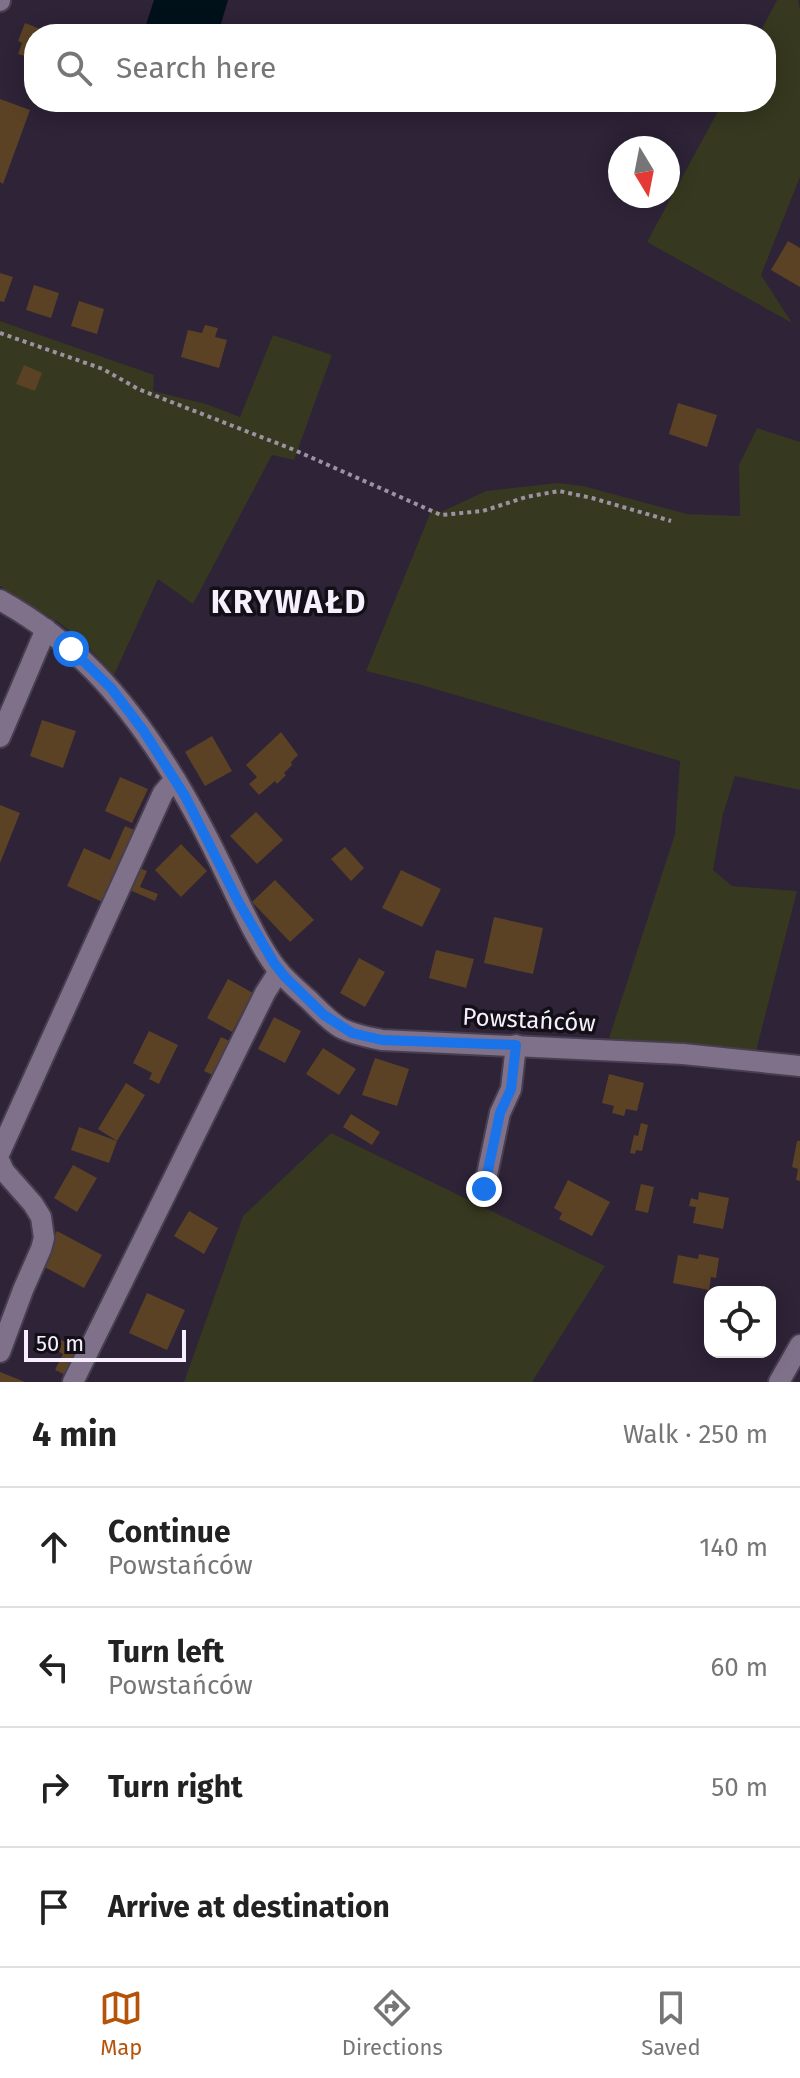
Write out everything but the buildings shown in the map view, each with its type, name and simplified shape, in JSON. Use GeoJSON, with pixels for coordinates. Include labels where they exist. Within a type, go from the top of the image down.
{"type":"FeatureCollection","features":[{"type":"Feature","properties":{"kind":"street","name":"Powstańców"},"geometry":{"type":"LineString","coordinates":[[0,600],[46,629],[111,688],[175,779],[279,971],[333,1022],[360,1035],[398,1041],[683,1054],[800,1066]]}},
{"type":"Feature","properties":{"kind":"street"},"geometry":{"type":"LineString","coordinates":[[0,737],[46,629]]}},
{"type":"Feature","properties":{"kind":"street"},"geometry":{"type":"LineString","coordinates":[[0,1152],[163,793],[175,779]]}},
{"type":"Feature","properties":{"kind":"street"},"geometry":{"type":"LineString","coordinates":[[73,1382],[265,993],[279,971]]}},
{"type":"Feature","properties":{"kind":"street"},"geometry":{"type":"LineString","coordinates":[[484,1189],[500,1113],[511,1089],[516,1045]]}},
{"type":"Feature","properties":{"kind":"street"},"geometry":{"type":"LineString","coordinates":[[0,1162],[4,1171],[33,1204],[43,1226],[44,1238],[0,1352]]}},
{"type":"Feature","properties":{"kind":"street"},"geometry":{"type":"LineString","coordinates":[[779,1382],[800,1345]]}},
{"type":"Feature","properties":{"kind":"path"},"geometry":{"type":"LineString","coordinates":[[0,333],[103,369],[138,389],[292,449],[441,515],[483,511],[526,497],[559,491],[671,521]]}},
{"type":"Feature","properties":{"kind":"green space"},"geometry":{"type":"Polygon","coordinates":[[[777,0],[798,0],[800,177],[761,275],[792,323],[647,242],[665,208],[680,208],[680,181],[718,112],[776,112],[776,24],[764,24],[777,0]]]}},
{"type":"Feature","properties":{"kind":"green space"},"geometry":{"type":"Polygon","coordinates":[[[0,321],[154,375],[153,391],[206,404],[240,417],[273,335],[332,355],[294,460],[272,455],[193,604],[158,579],[114,675],[61,624],[0,586],[0,321]]]}},
{"type":"Feature","properties":{"kind":"green space"},"geometry":{"type":"Polygon","coordinates":[[[757,428],[800,442],[800,790],[735,776],[723,814],[713,870],[732,886],[797,891],[756,1051],[609,1038],[675,834],[680,761],[366,671],[432,509],[441,512],[486,491],[558,483],[583,486],[687,514],[740,516],[739,465],[757,428]]]}},
{"type":"Feature","properties":{"kind":"green space"},"geometry":{"type":"Polygon","coordinates":[[[331,1133],[605,1266],[532,1382],[184,1382],[243,1216],[331,1133]]]}},
{"type":"Feature","properties":{"kind":"water"},"geometry":{"type":"Polygon","coordinates":[[[154,0],[228,0],[221,24],[146,24],[154,0]]]}},
{"type":"Feature","properties":{"kind":"district","name":"KRYWAŁD"},"geometry":{"type":"Point","coordinates":[289,602]}},
{"type":"Feature","properties":{"kind":"route"},"geometry":{"type":"LineString","coordinates":[[71,649],[111,688],[143,730],[185,796],[239,903],[279,971],[324,1015],[352,1033],[382,1040],[516,1045],[511,1089],[500,1113],[484,1189]]}}]}
